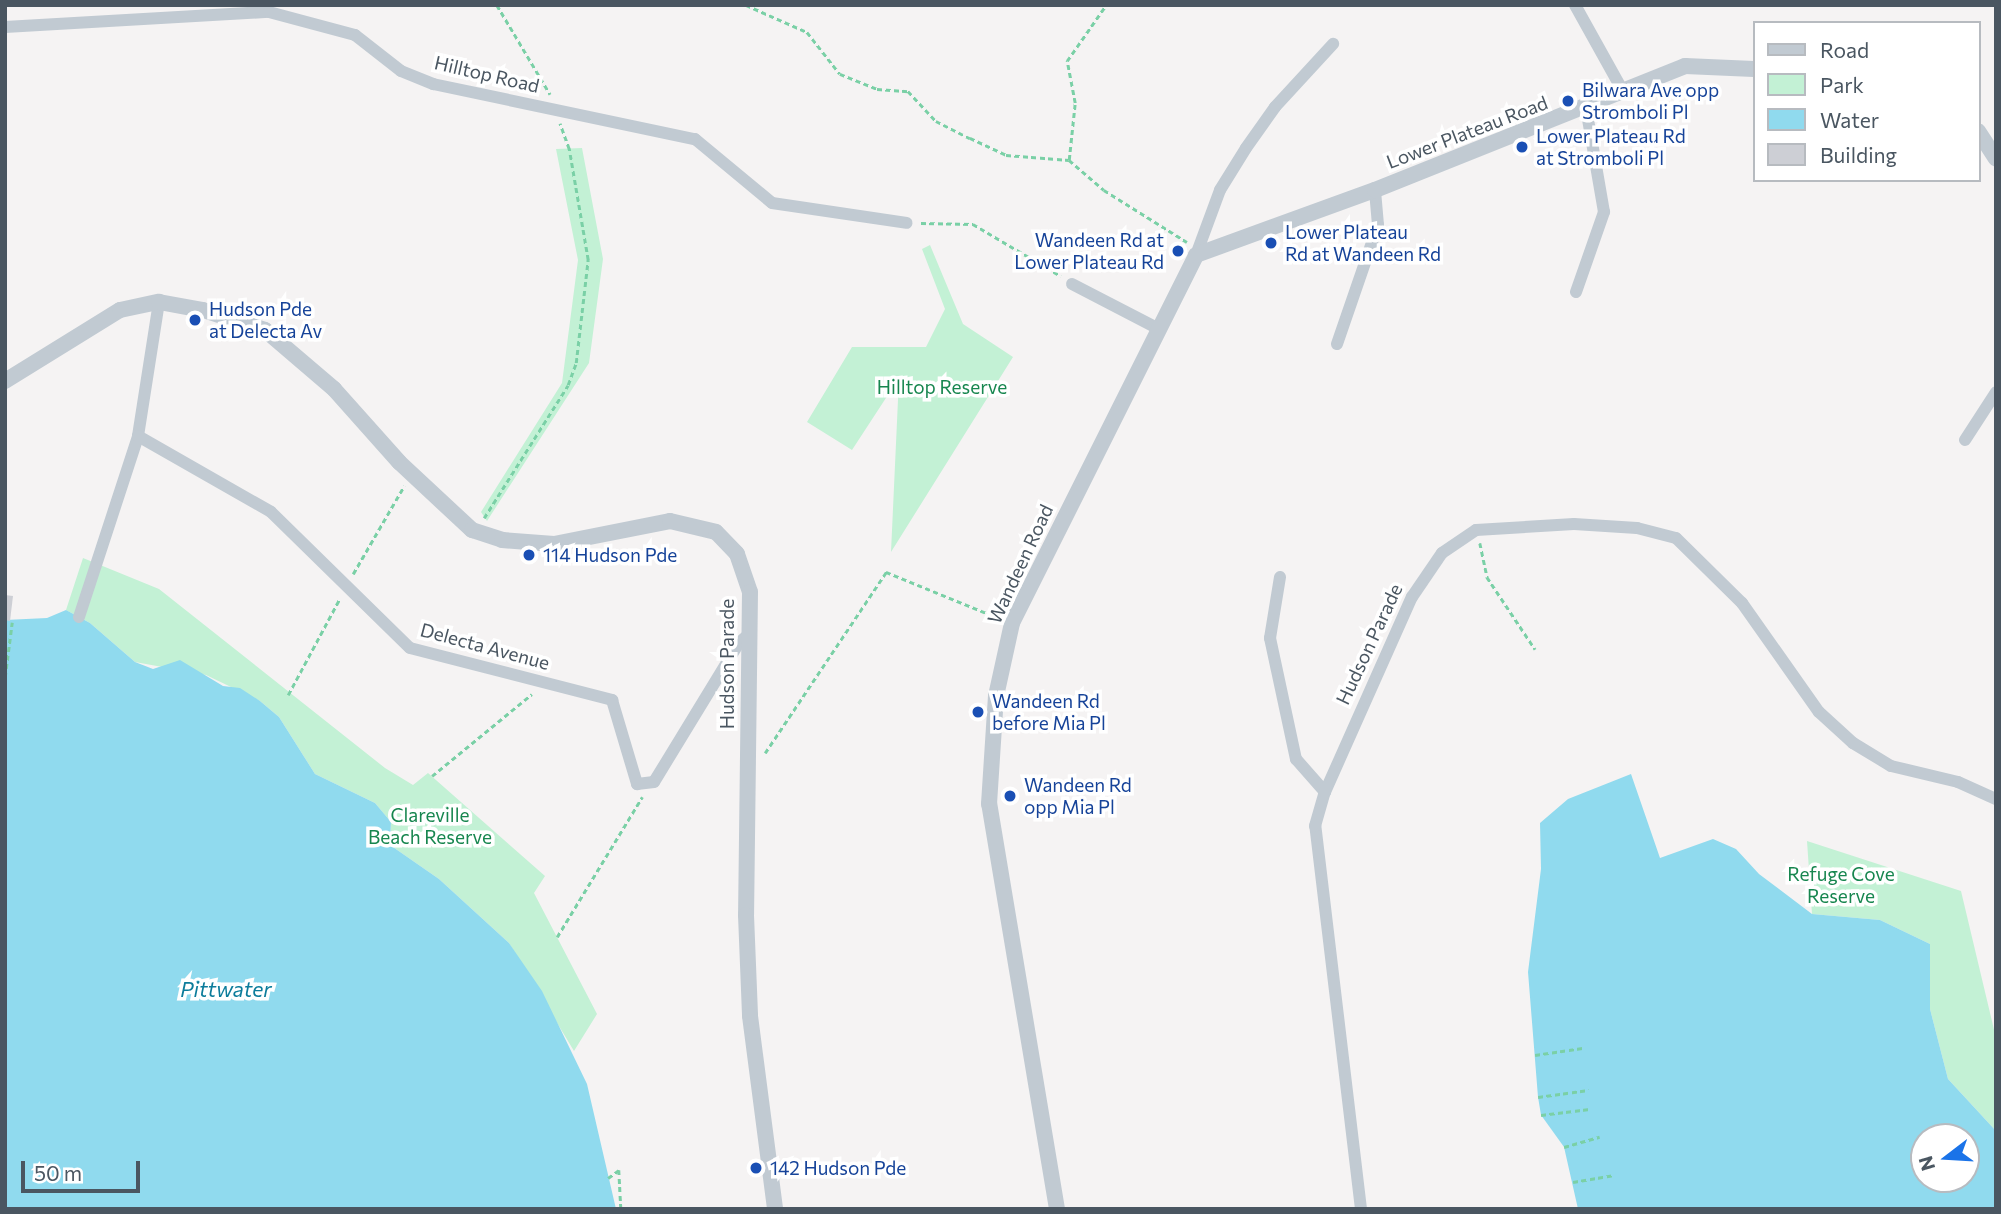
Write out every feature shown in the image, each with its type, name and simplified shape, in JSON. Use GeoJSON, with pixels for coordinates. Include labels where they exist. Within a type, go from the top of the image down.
{"type":"FeatureCollection","features":[{"type":"Feature","properties":{"kind":"street"},"geometry":{"type":"LineString","coordinates":[[1575,5],[1624,93]]}},
{"type":"Feature","properties":{"kind":"street","name":"Hilltop Road"},"geometry":{"type":"LineString","coordinates":[[5,27],[269,12],[355,35],[401,71],[433,84],[695,139],[772,203],[907,223]]}},
{"type":"Feature","properties":{"kind":"street","name":"Wandeen Road"},"geometry":{"type":"LineString","coordinates":[[1057,1209],[989,804],[996,696],[1012,624],[1197,251],[1220,190],[1275,107],[1333,44]]}},
{"type":"Feature","properties":{"kind":"street","name":"Lower Plateau Road"},"geometry":{"type":"LineString","coordinates":[[1197,251],[1375,190],[1624,93],[1685,66],[1752,69]]}},
{"type":"Feature","properties":{"kind":"street"},"geometry":{"type":"LineString","coordinates":[[1576,292],[1604,212],[1586,108]]}},
{"type":"Feature","properties":{"kind":"street"},"geometry":{"type":"LineString","coordinates":[[1980,134],[1996,159]]}},
{"type":"Feature","properties":{"kind":"street"},"geometry":{"type":"LineString","coordinates":[[1336,344],[1378,225],[1375,190]]}},
{"type":"Feature","properties":{"kind":"street"},"geometry":{"type":"LineString","coordinates":[[1072,284],[1157,328]]}},
{"type":"Feature","properties":{"kind":"street"},"geometry":{"type":"LineString","coordinates":[[79,617],[138,436],[159,302]]}},
{"type":"Feature","properties":{"kind":"street","name":"Hudson Parade"},"geometry":{"type":"LineString","coordinates":[[5,382],[120,310],[159,302],[203,310],[265,330],[334,389],[398,462],[472,530],[502,540],[554,544],[670,521],[716,532],[737,554],[750,592],[746,915],[750,1016],[775,1209]]}},
{"type":"Feature","properties":{"kind":"street"},"geometry":{"type":"LineString","coordinates":[[1965,440],[1996,392]]}},
{"type":"Feature","properties":{"kind":"street","name":"Delecta Avenue"},"geometry":{"type":"LineString","coordinates":[[138,436],[271,512],[410,648],[612,700],[637,784],[643,783]]}},
{"type":"Feature","properties":{"kind":"street","name":"Hudson Parade"},"geometry":{"type":"LineString","coordinates":[[1362,1209],[1315,826],[1325,792],[1412,597],[1442,553],[1478,530],[1574,524],[1637,527],[1676,538],[1742,603],[1819,712],[1853,743],[1891,766],[1958,782],[1996,799]]}},
{"type":"Feature","properties":{"kind":"street"},"geometry":{"type":"LineString","coordinates":[[1280,577],[1270,638],[1275,665],[1296,759],[1325,792]]}},
{"type":"Feature","properties":{"kind":"street"},"geometry":{"type":"LineString","coordinates":[[643,783],[654,782],[739,643],[750,634]]}},
{"type":"Feature","properties":{"kind":"path"},"geometry":{"type":"LineString","coordinates":[[472,530],[568,385],[576,363],[588,260],[569,149],[545,80],[497,5]]}},
{"type":"Feature","properties":{"kind":"path"},"geometry":{"type":"LineString","coordinates":[[747,5],[807,32],[840,74],[877,89],[908,91],[936,121],[970,138],[1006,155],[1069,160],[1104,190],[1197,251]]}},
{"type":"Feature","properties":{"kind":"path"},"geometry":{"type":"LineString","coordinates":[[1069,160],[1075,103],[1067,61],[1106,5]]}},
{"type":"Feature","properties":{"kind":"path"},"geometry":{"type":"LineString","coordinates":[[907,223],[973,224],[1072,284]]}},
{"type":"Feature","properties":{"kind":"path"},"geometry":{"type":"LineString","coordinates":[[1478,530],[1487,577],[1535,649]]}},
{"type":"Feature","properties":{"kind":"path"},"geometry":{"type":"LineString","coordinates":[[762,757],[886,572],[1012,624]]}},
{"type":"Feature","properties":{"kind":"path"},"geometry":{"type":"LineString","coordinates":[[5,677],[12,622]]}},
{"type":"Feature","properties":{"kind":"path"},"geometry":{"type":"LineString","coordinates":[[432,776],[545,683]]}},
{"type":"Feature","properties":{"kind":"path"},"geometry":{"type":"LineString","coordinates":[[557,937],[642,798],[643,783]]}},
{"type":"Feature","properties":{"kind":"path"},"geometry":{"type":"LineString","coordinates":[[1535,1055],[1582,1048]]}},
{"type":"Feature","properties":{"kind":"path"},"geometry":{"type":"LineString","coordinates":[[1538,1097],[1590,1090]]}},
{"type":"Feature","properties":{"kind":"path"},"geometry":{"type":"LineString","coordinates":[[1541,1115],[1590,1109]]}},
{"type":"Feature","properties":{"kind":"path"},"geometry":{"type":"LineString","coordinates":[[1564,1147],[1600,1137]]}},
{"type":"Feature","properties":{"kind":"path"},"geometry":{"type":"LineString","coordinates":[[608,1178],[618,1170],[621,1209]]}},
{"type":"Feature","properties":{"kind":"path"},"geometry":{"type":"LineString","coordinates":[[1573,1182],[1614,1175]]}},
{"type":"Feature","properties":{"kind":"green space"},"geometry":{"type":"Polygon","coordinates":[[[582,148],[603,259],[589,363],[487,521],[481,512],[562,383],[578,260],[556,149],[582,148]]]}},
{"type":"Feature","properties":{"kind":"green space","name":"Hilltop Reserve"},"geometry":{"type":"Polygon","coordinates":[[[930,245],[963,324],[1013,357],[891,552],[899,378],[852,450],[807,422],[852,347],[926,347],[945,309],[922,249],[930,245]]]}},
{"type":"Feature","properties":{"kind":"green space","name":"Clareville Beach Reserve"},"geometry":{"type":"Polygon","coordinates":[[[83,558],[159,589],[385,768],[413,785],[428,773],[545,876],[534,893],[597,1014],[574,1051],[509,943],[439,879],[390,845],[391,822],[375,803],[315,774],[279,717],[260,701],[206,675],[135,662],[90,623],[66,610],[83,558]]]}},
{"type":"Feature","properties":{"kind":"green space","name":"Refuge Cove Reserve"},"geometry":{"type":"Polygon","coordinates":[[[1807,841],[1961,891],[1996,1038],[1996,1131],[1948,1079],[1930,1009],[1930,944],[1880,920],[1812,914],[1807,841]]]}},
{"type":"Feature","properties":{"kind":"water","name":"Pittwater"},"geometry":{"type":"Polygon","coordinates":[[[66,610],[90,623],[135,662],[153,669],[180,660],[223,686],[240,688],[260,701],[279,717],[315,774],[375,803],[391,822],[390,845],[439,879],[509,943],[542,991],[587,1084],[616,1209],[5,1209],[5,620],[47,618],[66,610]]]}},
{"type":"Feature","properties":{"kind":"water"},"geometry":{"type":"Polygon","coordinates":[[[1631,774],[1660,858],[1713,839],[1736,849],[1759,874],[1812,914],[1880,920],[1930,944],[1930,1009],[1948,1079],[1996,1131],[1996,1209],[1578,1209],[1564,1147],[1541,1115],[1538,1097],[1528,972],[1541,869],[1540,823],[1568,799],[1631,774]]]}},
{"type":"Feature","properties":{"kind":"building"},"geometry":{"type":"Polygon","coordinates":[[[5,595],[13,596],[10,621],[5,620],[5,595]]]}},
{"type":"Feature","properties":{"kind":"place","name":"Bilwara Ave opp Stromboli Pl"},"geometry":{"type":"Point","coordinates":[1568,101]}},
{"type":"Feature","properties":{"kind":"place","name":"Lower Plateau Rd at Stromboli Pl"},"geometry":{"type":"Point","coordinates":[1522,147]}},
{"type":"Feature","properties":{"kind":"place","name":"Lower Plateau Rd at Wandeen Rd"},"geometry":{"type":"Point","coordinates":[1271,243]}},
{"type":"Feature","properties":{"kind":"place","name":"Wandeen Rd at Lower Plateau Rd"},"geometry":{"type":"Point","coordinates":[1178,251]}},
{"type":"Feature","properties":{"kind":"place","name":"Hudson Pde at Delecta Av"},"geometry":{"type":"Point","coordinates":[195,320]}},
{"type":"Feature","properties":{"kind":"place","name":"114 Hudson Pde"},"geometry":{"type":"Point","coordinates":[529,555]}},
{"type":"Feature","properties":{"kind":"place","name":"Wandeen Rd before Mia Pl"},"geometry":{"type":"Point","coordinates":[978,712]}},
{"type":"Feature","properties":{"kind":"place","name":"Wandeen Rd opp Mia Pl"},"geometry":{"type":"Point","coordinates":[1010,796]}},
{"type":"Feature","properties":{"kind":"place","name":"142 Hudson Pde"},"geometry":{"type":"Point","coordinates":[756,1168]}}]}
